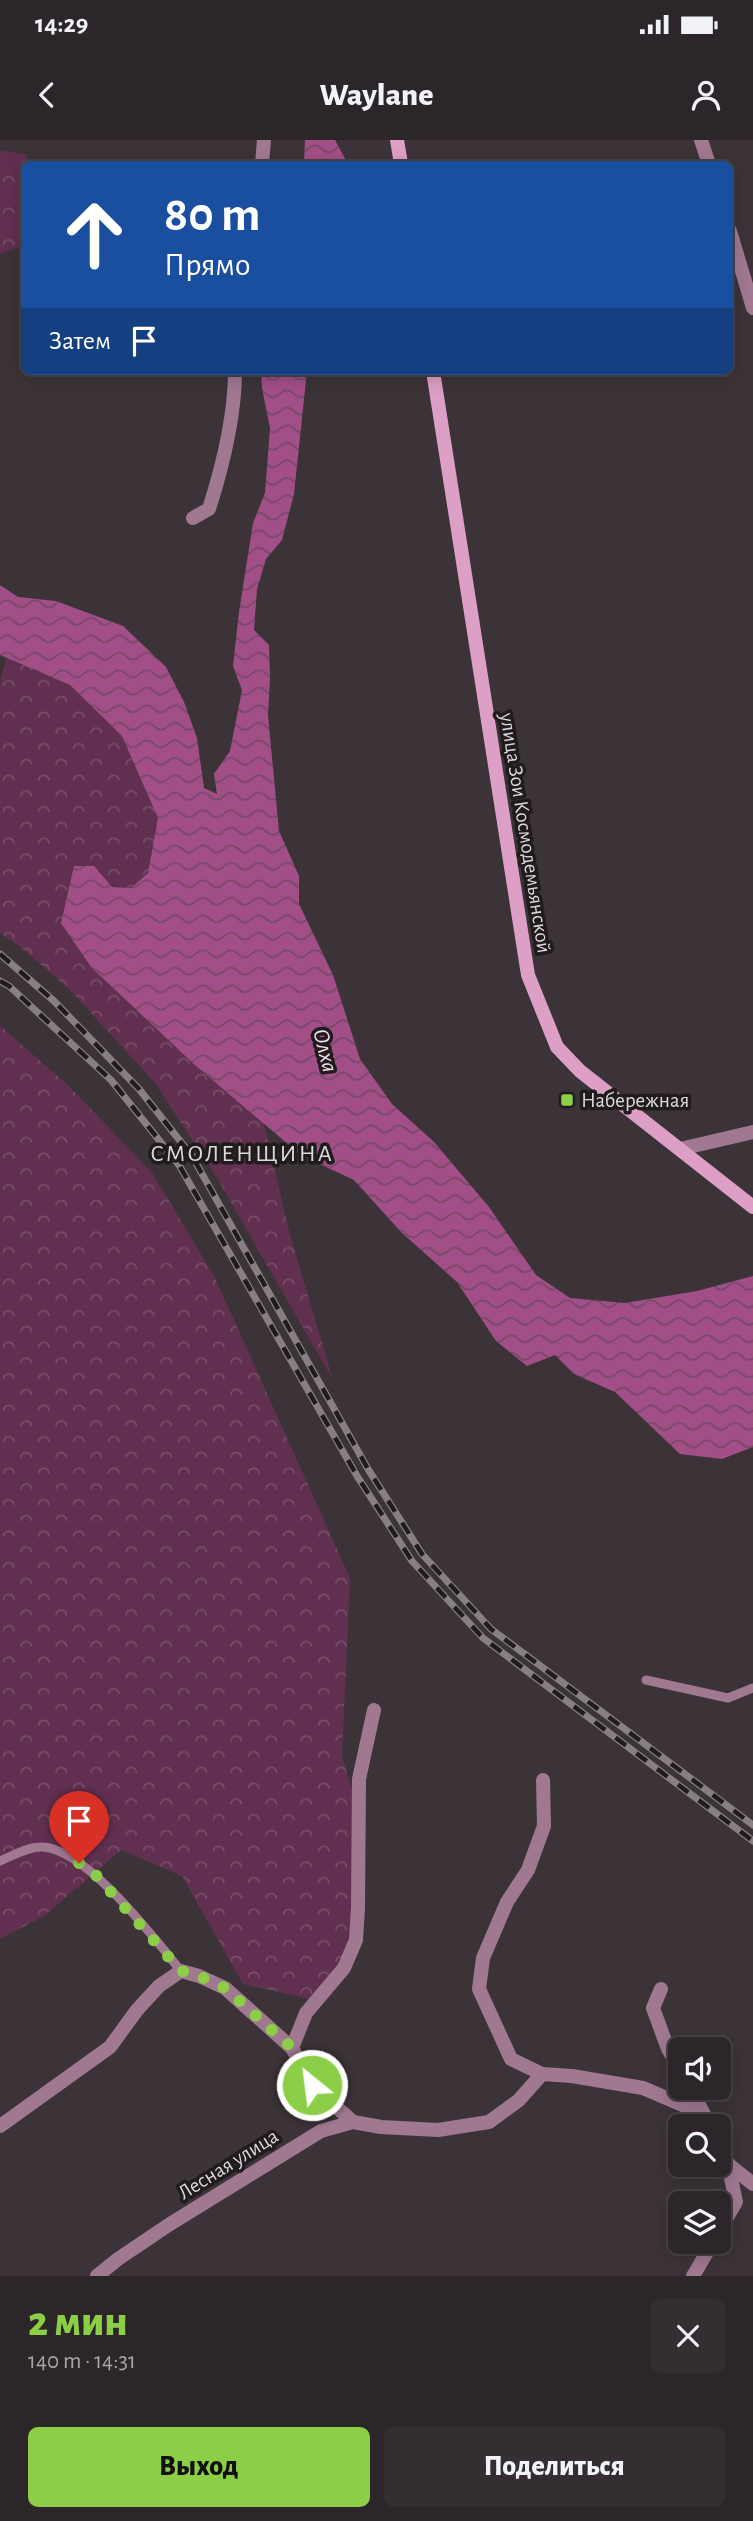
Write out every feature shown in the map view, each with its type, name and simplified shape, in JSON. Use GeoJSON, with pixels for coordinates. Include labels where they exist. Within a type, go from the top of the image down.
{"type":"FeatureCollection","features":[{"type":"Feature","properties":{"kind":"main road"},"geometry":{"type":"LineString","coordinates":[[397,140],[400,161]]}},
{"type":"Feature","properties":{"kind":"main road","name":"улица Зои Космодемьянской"},"geometry":{"type":"LineString","coordinates":[[434,375],[528,975],[557,1047],[589,1078],[753,1207]]}},
{"type":"Feature","properties":{"kind":"street"},"geometry":{"type":"LineString","coordinates":[[262,161],[264,140]]}},
{"type":"Feature","properties":{"kind":"street"},"geometry":{"type":"LineString","coordinates":[[701,140],[708,161]]}},
{"type":"Feature","properties":{"kind":"street"},"geometry":{"type":"LineString","coordinates":[[733,241],[753,308]]}},
{"type":"Feature","properties":{"kind":"street"},"geometry":{"type":"LineString","coordinates":[[192,518],[209,509],[217,485],[235,398],[235,375]]}},
{"type":"Feature","properties":{"kind":"street"},"geometry":{"type":"LineString","coordinates":[[680,1149],[753,1132]]}},
{"type":"Feature","properties":{"kind":"street"},"geometry":{"type":"LineString","coordinates":[[292,2048],[306,2013],[344,1968],[356,1940],[359,1779],[374,1710]]}},
{"type":"Feature","properties":{"kind":"street"},"geometry":{"type":"LineString","coordinates":[[543,1780],[544,1826],[528,1870],[507,1902],[483,1958],[479,1989],[511,2059],[542,2074],[572,2076],[643,2088],[692,2109],[697,2114]]}},
{"type":"Feature","properties":{"kind":"street"},"geometry":{"type":"LineString","coordinates":[[0,2126],[110,2047],[159,1986],[181,1971],[225,1988],[292,2048],[312,2085],[353,2122]]}},
{"type":"Feature","properties":{"kind":"street"},"geometry":{"type":"LineString","coordinates":[[661,1989],[653,2008],[668,2049]]}},
{"type":"Feature","properties":{"kind":"street","name":"Лесная улица"},"geometry":{"type":"LineString","coordinates":[[97,2276],[170,2224],[321,2131],[353,2122],[381,2127],[438,2130],[489,2122],[519,2099],[542,2074]]}},
{"type":"Feature","properties":{"kind":"street"},"geometry":{"type":"LineString","coordinates":[[731,2167],[753,2185],[731,2211]]}},
{"type":"Feature","properties":{"kind":"street"},"geometry":{"type":"LineString","coordinates":[[731,2177],[736,2202]]}},
{"type":"Feature","properties":{"kind":"street"},"geometry":{"type":"LineString","coordinates":[[693,2276],[706,2254]]}},
{"type":"Feature","properties":{"kind":"lane"},"geometry":{"type":"LineString","coordinates":[[646,1680],[728,1698],[753,1688]]}},
{"type":"Feature","properties":{"kind":"lane"},"geometry":{"type":"LineString","coordinates":[[0,1861],[41,1847],[64,1853],[95,1874],[181,1971]]}},
{"type":"Feature","properties":{"kind":"green space"},"geometry":{"type":"Polygon","coordinates":[[[0,151],[25,154],[28,161],[21,161],[21,246],[0,254],[0,151]]]}},
{"type":"Feature","properties":{"kind":"green space"},"geometry":{"type":"Polygon","coordinates":[[[6,658],[70,685],[122,736],[158,818],[148,873],[131,888],[111,886],[94,866],[196,1066],[263,1120],[290,1235],[333,1380],[217,1178],[155,1083],[70,990],[0,933],[0,683],[6,658]]]}},
{"type":"Feature","properties":{"kind":"green space"},"geometry":{"type":"Polygon","coordinates":[[[0,1026],[69,1086],[153,1174],[215,1278],[350,1578],[342,1756],[364,1831],[350,1959],[310,1999],[243,1984],[182,1876],[121,1850],[44,1916],[0,1939],[0,1026]]]}},
{"type":"Feature","properties":{"kind":"water"},"geometry":{"type":"Polygon","coordinates":[[[305,140],[335,140],[346,161],[304,161],[305,140]]]}},
{"type":"Feature","properties":{"kind":"water","name":"Олха"},"geometry":{"type":"Polygon","coordinates":[[[261,375],[307,375],[294,494],[282,540],[266,559],[257,589],[254,630],[269,645],[268,715],[279,831],[299,876],[299,904],[333,975],[360,1059],[392,1104],[434,1142],[489,1207],[536,1275],[570,1298],[625,1303],[697,1291],[753,1276],[753,1447],[722,1459],[680,1454],[615,1392],[574,1374],[555,1355],[527,1366],[496,1341],[457,1282],[401,1232],[354,1180],[302,1156],[196,1066],[91,967],[61,923],[74,866],[94,866],[112,887],[131,888],[148,873],[158,818],[122,736],[70,685],[0,655],[0,585],[18,597],[56,601],[123,626],[166,667],[184,702],[197,738],[204,788],[217,794],[214,774],[230,751],[242,690],[233,666],[239,612],[253,523],[265,493],[270,428],[261,375]]]}},
{"type":"Feature","properties":{"kind":"railway"},"geometry":{"type":"LineString","coordinates":[[0,954],[54,1001],[139,1089],[192,1156],[368,1469],[422,1554],[491,1629],[753,1825]]}},
{"type":"Feature","properties":{"kind":"railway"},"geometry":{"type":"LineString","coordinates":[[0,981],[9,986],[111,1080],[179,1165],[357,1476],[412,1561],[483,1638],[753,1841]]}},
{"type":"Feature","properties":{"kind":"place","name":"Набережная"},"geometry":{"type":"Point","coordinates":[567,1100]}},
{"type":"Feature","properties":{"kind":"district","name":"СМОЛЕНЩИНА"},"geometry":{"type":"Point","coordinates":[242,1153]}},
{"type":"Feature","properties":{"kind":"route"},"geometry":{"type":"LineString","coordinates":[[79,1863],[95,1874],[155,1938],[181,1971],[225,1988],[292,2048],[312,2085]]}}]}
